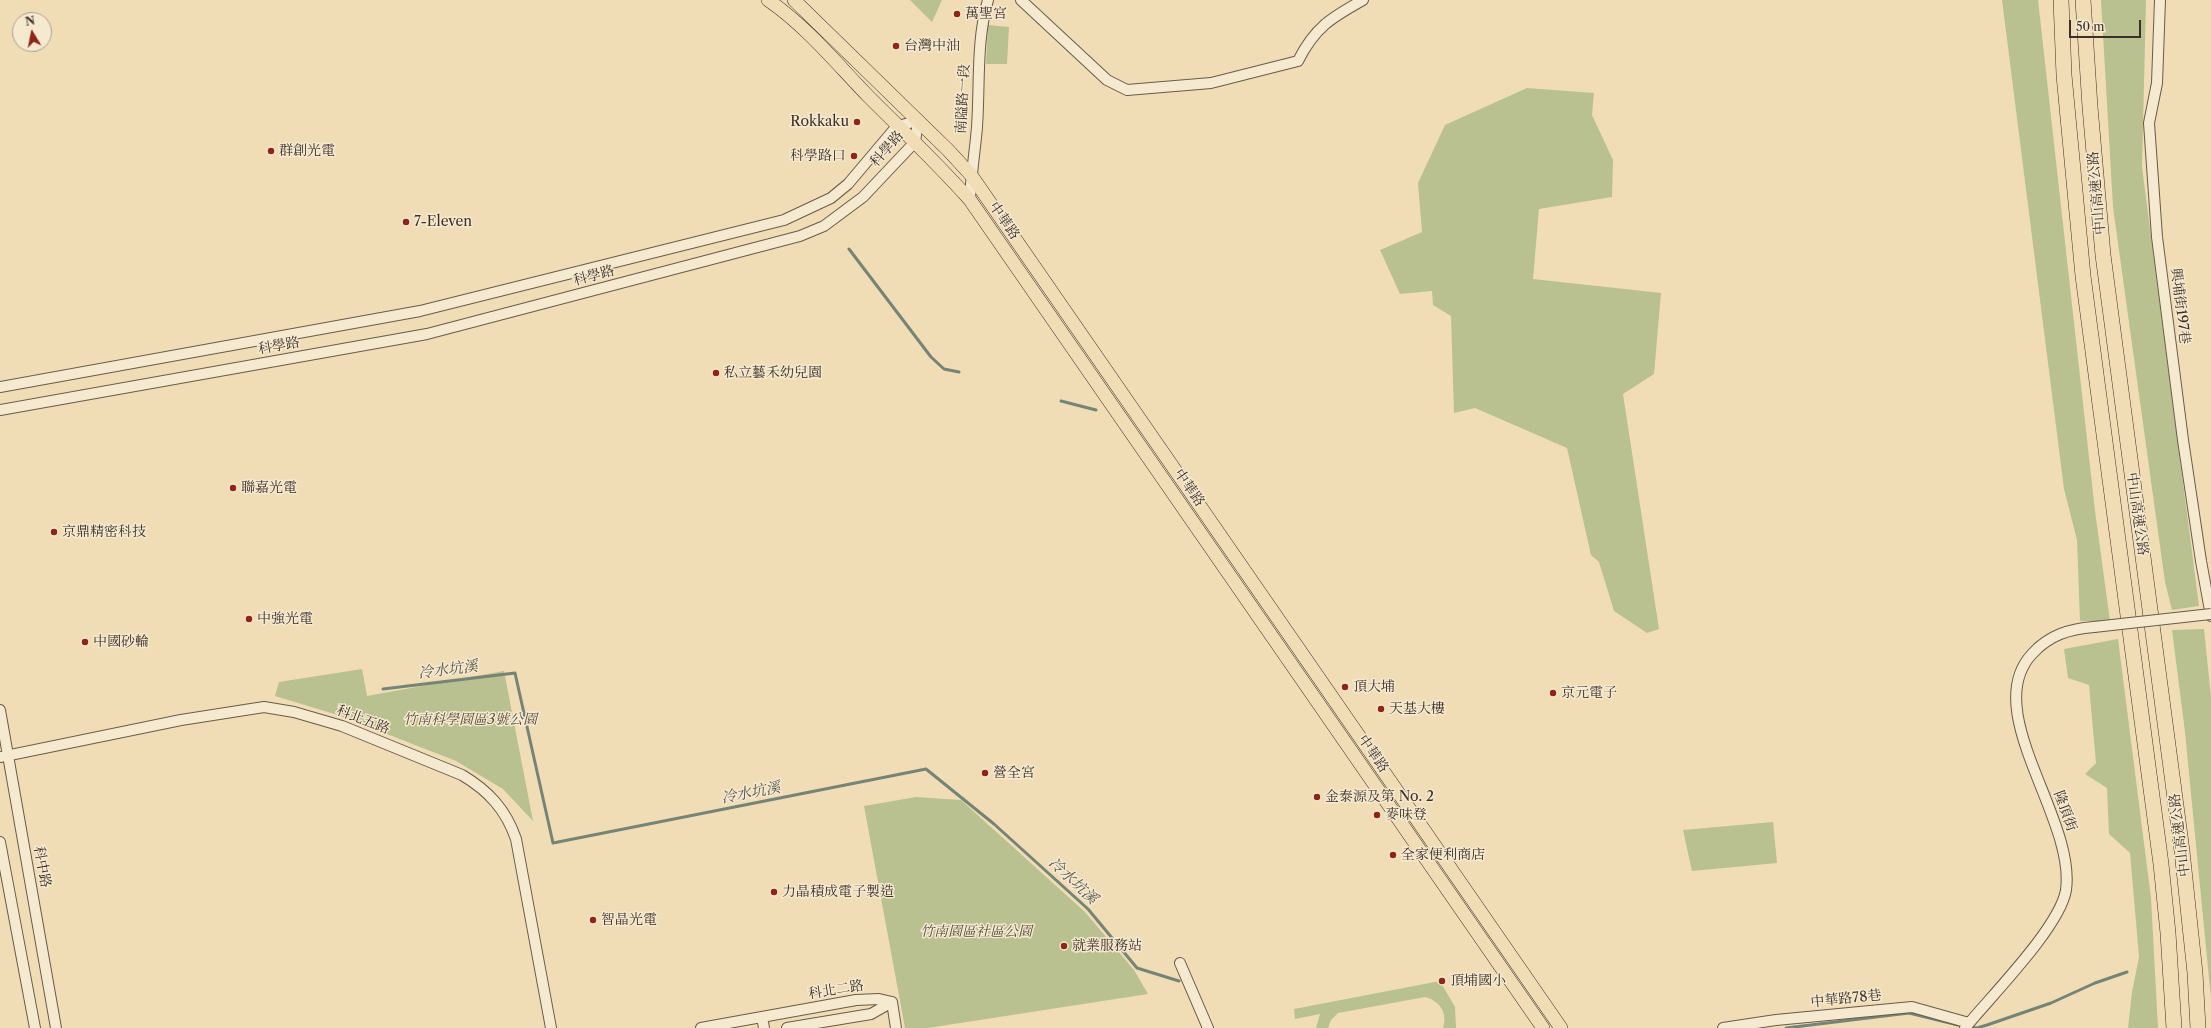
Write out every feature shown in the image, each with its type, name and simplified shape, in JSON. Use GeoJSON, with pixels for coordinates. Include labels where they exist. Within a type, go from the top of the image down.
{"type":"FeatureCollection","features":[{"type":"Feature","properties":{"kind":"highway","name":"中山高速公路"},"geometry":{"type":"LineString","coordinates":[[2061,0],[2064,75],[2083,276],[2161,864],[2168,933],[2174,1028]]}},
{"type":"Feature","properties":{"kind":"highway","name":"中山高速公路"},"geometry":{"type":"LineString","coordinates":[[2083,0],[2090,107],[2103,255],[2182,851],[2195,973],[2198,1028]]}},
{"type":"Feature","properties":{"kind":"main road","name":"中華路"},"geometry":{"type":"LineString","coordinates":[[768,0],[802,27],[970,200],[1543,1028]]}},
{"type":"Feature","properties":{"kind":"main road","name":"中華路"},"geometry":{"type":"LineString","coordinates":[[794,0],[971,174],[1562,1028]]}},
{"type":"Feature","properties":{"kind":"main road"},"geometry":{"type":"LineString","coordinates":[[1063,334],[1075,326]]}},
{"type":"Feature","properties":{"kind":"street","name":"南隘路一段"},"geometry":{"type":"LineString","coordinates":[[970,200],[971,174],[977,127],[979,51],[983,20],[988,0]]}},
{"type":"Feature","properties":{"kind":"street"},"geometry":{"type":"LineString","coordinates":[[1021,0],[1107,80],[1127,90],[1211,83],[1298,61],[1308,42],[1330,18],[1362,0]]}},
{"type":"Feature","properties":{"kind":"street","name":"興埔街197巷"},"geometry":{"type":"LineString","coordinates":[[2160,0],[2157,83],[2149,123],[2157,237],[2183,440],[2201,562],[2211,614]]}},
{"type":"Feature","properties":{"kind":"street","name":"科學路"},"geometry":{"type":"LineString","coordinates":[[0,387],[420,311],[784,220],[831,198],[848,184],[897,126],[918,121],[915,142],[863,197],[845,212],[824,226],[800,236],[427,334],[0,410]]}},
{"type":"Feature","properties":{"kind":"street","name":"隆頂街"},"geometry":{"type":"LineString","coordinates":[[1967,1025],[2043,934],[2057,915],[2066,891],[2066,864],[2060,836],[2018,722],[2015,695],[2017,680],[2029,656],[2049,638],[2075,629],[2211,614]]}},
{"type":"Feature","properties":{"kind":"street","name":"科北五路"},"geometry":{"type":"LineString","coordinates":[[4,755],[180,720],[264,707],[300,714],[342,726],[462,775],[476,784],[499,804],[510,822],[516,839],[551,1028]]}},
{"type":"Feature","properties":{"kind":"street","name":"科中路"},"geometry":{"type":"LineString","coordinates":[[0,710],[4,755],[56,1028]]}},
{"type":"Feature","properties":{"kind":"street"},"geometry":{"type":"LineString","coordinates":[[0,842],[35,1028]]}},
{"type":"Feature","properties":{"kind":"street"},"geometry":{"type":"LineString","coordinates":[[1180,963],[1208,1028]]}},
{"type":"Feature","properties":{"kind":"street","name":"科北二路"},"geometry":{"type":"LineString","coordinates":[[701,1028],[744,1024],[762,1017],[868,999],[879,999],[892,1002]]}},
{"type":"Feature","properties":{"kind":"street"},"geometry":{"type":"LineString","coordinates":[[892,1002],[896,1028]]}},
{"type":"Feature","properties":{"kind":"street","name":"科北二路"},"geometry":{"type":"LineString","coordinates":[[787,1028],[871,1014],[892,1002]]}},
{"type":"Feature","properties":{"kind":"street","name":"中華路78巷"},"geometry":{"type":"LineString","coordinates":[[1723,1028],[1776,1020],[1912,1007],[1967,1025]]}},
{"type":"Feature","properties":{"kind":"street"},"geometry":{"type":"LineString","coordinates":[[762,1017],[764,1028]]}},
{"type":"Feature","properties":{"kind":"green space"},"geometry":{"type":"Polygon","coordinates":[[[910,0],[942,0],[932,22],[910,0]]]}},
{"type":"Feature","properties":{"kind":"green space"},"geometry":{"type":"Polygon","coordinates":[[[2002,0],[2038,0],[2095,511],[2110,621],[2080,621],[2077,540],[2064,489],[2002,0]]]}},
{"type":"Feature","properties":{"kind":"green space"},"geometry":{"type":"Polygon","coordinates":[[[2101,0],[2146,0],[2142,167],[2199,606],[2172,610],[2165,582],[2113,207],[2101,0]]]}},
{"type":"Feature","properties":{"kind":"green space"},"geometry":{"type":"Polygon","coordinates":[[[988,25],[1009,27],[1007,64],[986,64],[988,25]]]}},
{"type":"Feature","properties":{"kind":"green space"},"geometry":{"type":"Polygon","coordinates":[[[1527,88],[1594,93],[1592,115],[1613,160],[1612,197],[1539,209],[1533,279],[1661,293],[1654,374],[1623,394],[1659,629],[1647,633],[1614,611],[1599,562],[1591,555],[1567,448],[1475,408],[1454,413],[1451,316],[1433,305],[1432,291],[1400,294],[1380,250],[1422,232],[1418,183],[1445,125],[1527,88]]]}},
{"type":"Feature","properties":{"kind":"green space"},"geometry":{"type":"Polygon","coordinates":[[[2204,629],[2211,697],[2211,999],[2185,732],[2172,630],[2204,629]]]}},
{"type":"Feature","properties":{"kind":"green space"},"geometry":{"type":"Polygon","coordinates":[[[2118,639],[2151,898],[2158,1028],[2128,1028],[2132,992],[2139,957],[2130,853],[2109,834],[2107,788],[2085,774],[2096,763],[2089,685],[2068,678],[2064,649],[2118,639]]]}},
{"type":"Feature","properties":{"kind":"green space","name":"竹南科學園區3號公園"},"geometry":{"type":"Polygon","coordinates":[[[362,669],[367,696],[504,671],[533,821],[503,789],[456,761],[341,716],[275,696],[279,682],[362,669]]]}},
{"type":"Feature","properties":{"kind":"green space","name":"竹南園區社區公園"},"geometry":{"type":"Polygon","coordinates":[[[916,797],[961,800],[1085,912],[1134,970],[1148,994],[928,1028],[905,1028],[864,806],[916,797]]]}},
{"type":"Feature","properties":{"kind":"green space"},"geometry":{"type":"Polygon","coordinates":[[[1773,822],[1777,863],[1692,871],[1683,830],[1773,822]]]}},
{"type":"Feature","properties":{"kind":"green space"},"geometry":{"type":"Polygon","coordinates":[[[1440,981],[1455,1007],[1456,1028],[1443,1028],[1444,1017],[1442,1008],[1435,1001],[1425,997],[1338,1013],[1331,1020],[1328,1028],[1316,1028],[1320,1014],[1295,1019],[1294,1009],[1440,981]]]}},
{"type":"Feature","properties":{"kind":"waterway"},"geometry":{"type":"LineString","coordinates":[[849,249],[931,357],[944,369],[959,372]]}},
{"type":"Feature","properties":{"kind":"waterway"},"geometry":{"type":"LineString","coordinates":[[1061,401],[1096,410]]}},
{"type":"Feature","properties":{"kind":"waterway","name":"冷水坑溪"},"geometry":{"type":"LineString","coordinates":[[383,689],[515,673],[553,843],[926,769],[994,824],[1088,909],[1137,968],[1179,981]]}},
{"type":"Feature","properties":{"kind":"waterway"},"geometry":{"type":"LineString","coordinates":[[1970,1027],[1977,1028],[2051,1003],[2095,983],[2127,972]]}},
{"type":"Feature","properties":{"kind":"waterway"},"geometry":{"type":"LineString","coordinates":[[1786,1028],[1909,1013],[1958,1025]]}},
{"type":"Feature","properties":{"kind":"place","name":"萬聖宮"},"geometry":{"type":"Point","coordinates":[957,14]}},
{"type":"Feature","properties":{"kind":"place","name":"台灣中油"},"geometry":{"type":"Point","coordinates":[896,46]}},
{"type":"Feature","properties":{"kind":"place","name":"Rokkaku"},"geometry":{"type":"Point","coordinates":[857,122]}},
{"type":"Feature","properties":{"kind":"place","name":"群創光電"},"geometry":{"type":"Point","coordinates":[271,151]}},
{"type":"Feature","properties":{"kind":"place","name":"科學路口"},"geometry":{"type":"Point","coordinates":[854,156]}},
{"type":"Feature","properties":{"kind":"place","name":"7-Eleven"},"geometry":{"type":"Point","coordinates":[406,222]}},
{"type":"Feature","properties":{"kind":"place","name":"私立藝禾幼兒園"},"geometry":{"type":"Point","coordinates":[716,373]}},
{"type":"Feature","properties":{"kind":"place","name":"聯嘉光電"},"geometry":{"type":"Point","coordinates":[233,488]}},
{"type":"Feature","properties":{"kind":"place","name":"京鼎精密科技"},"geometry":{"type":"Point","coordinates":[54,532]}},
{"type":"Feature","properties":{"kind":"place","name":"中強光電"},"geometry":{"type":"Point","coordinates":[249,619]}},
{"type":"Feature","properties":{"kind":"place","name":"中國砂輪"},"geometry":{"type":"Point","coordinates":[85,642]}},
{"type":"Feature","properties":{"kind":"place","name":"頂大埔"},"geometry":{"type":"Point","coordinates":[1345,687]}},
{"type":"Feature","properties":{"kind":"place","name":"京元電子"},"geometry":{"type":"Point","coordinates":[1553,693]}},
{"type":"Feature","properties":{"kind":"place","name":"天基大樓"},"geometry":{"type":"Point","coordinates":[1381,709]}},
{"type":"Feature","properties":{"kind":"place","name":"營全宮"},"geometry":{"type":"Point","coordinates":[985,773]}},
{"type":"Feature","properties":{"kind":"place","name":"金泰源及第 No. 2"},"geometry":{"type":"Point","coordinates":[1317,797]}},
{"type":"Feature","properties":{"kind":"place","name":"麥味登"},"geometry":{"type":"Point","coordinates":[1377,815]}},
{"type":"Feature","properties":{"kind":"place","name":"全家便利商店"},"geometry":{"type":"Point","coordinates":[1393,855]}},
{"type":"Feature","properties":{"kind":"place","name":"力晶積成電子製造"},"geometry":{"type":"Point","coordinates":[774,892]}},
{"type":"Feature","properties":{"kind":"place","name":"智晶光電"},"geometry":{"type":"Point","coordinates":[593,920]}},
{"type":"Feature","properties":{"kind":"place","name":"就業服務站"},"geometry":{"type":"Point","coordinates":[1064,946]}},
{"type":"Feature","properties":{"kind":"place","name":"頂埔國小"},"geometry":{"type":"Point","coordinates":[1442,981]}}]}
